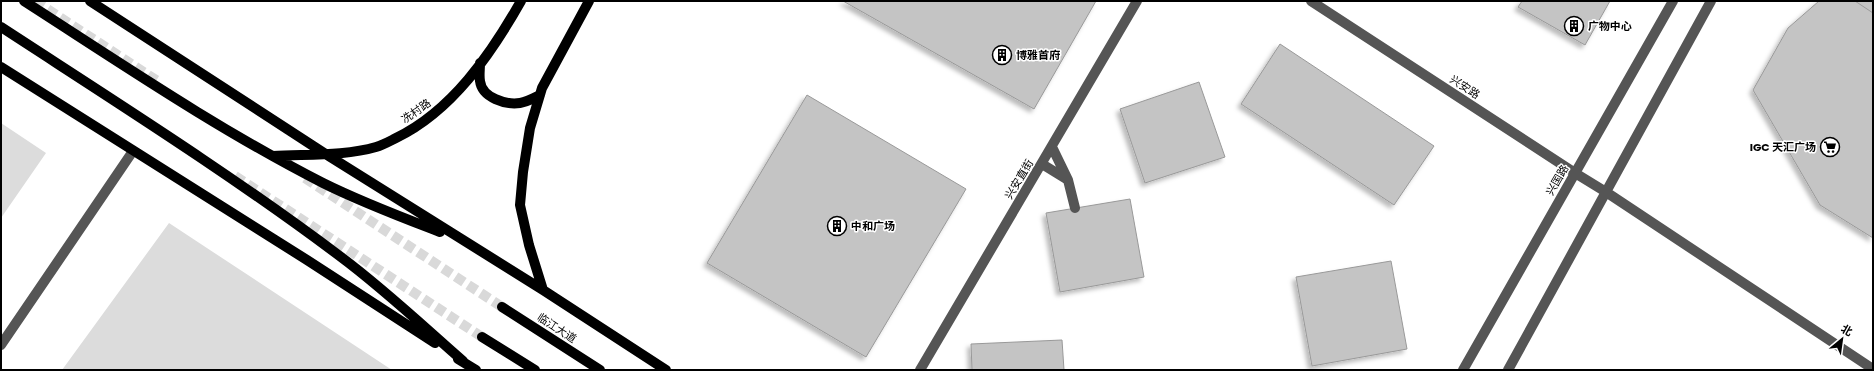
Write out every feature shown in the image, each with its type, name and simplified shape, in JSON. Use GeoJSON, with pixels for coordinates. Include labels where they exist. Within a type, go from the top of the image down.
{"type":"FeatureCollection","features":[{"type":"Feature","properties":{"kind":"main road"},"geometry":{"type":"LineString","coordinates":[[24,1],[192,110],[273,156],[323,183],[365,202],[461,240]]}},
{"type":"Feature","properties":{"kind":"main road"},"geometry":{"type":"LineString","coordinates":[[90,1],[324,153],[543,290],[666,370]]}},
{"type":"Feature","properties":{"kind":"main road","name":"冼村路"},"geometry":{"type":"LineString","coordinates":[[273,156],[324,153],[377,147],[402,135],[431,117],[456,93],[480,63],[521,1]]}},
{"type":"Feature","properties":{"kind":"main road"},"geometry":{"type":"LineString","coordinates":[[543,290],[529,245],[520,205],[523,172],[530,128],[542,88],[589,1]]}},
{"type":"Feature","properties":{"kind":"main road"},"geometry":{"type":"LineString","coordinates":[[1,27],[176,142],[342,258],[387,295],[463,362]]}},
{"type":"Feature","properties":{"kind":"main road"},"geometry":{"type":"LineString","coordinates":[[480,63],[480,83],[486,93],[496,99],[506,103],[520,103],[540,95]]}},
{"type":"Feature","properties":{"kind":"main road"},"geometry":{"type":"LineString","coordinates":[[1,67],[307,260],[476,370]]}},
{"type":"Feature","properties":{"kind":"main road","name":"临江大道"},"geometry":{"type":"LineString","coordinates":[[502,307],[600,370]]}},
{"type":"Feature","properties":{"kind":"main road"},"geometry":{"type":"LineString","coordinates":[[482,337],[535,370]]}},
{"type":"Feature","properties":{"kind":"street","name":"兴安路"},"geometry":{"type":"LineString","coordinates":[[1311,1],[1606,192],[1873,369]]}},
{"type":"Feature","properties":{"kind":"street","name":"兴国路"},"geometry":{"type":"LineString","coordinates":[[1463,370],[1673,1]]}},
{"type":"Feature","properties":{"kind":"street"},"geometry":{"type":"LineString","coordinates":[[1508,370],[1711,1]]}},
{"type":"Feature","properties":{"kind":"street","name":"兴安直街"},"geometry":{"type":"LineString","coordinates":[[920,370],[1052,147],[1134,2]]}},
{"type":"Feature","properties":{"kind":"street"},"geometry":{"type":"LineString","coordinates":[[1052,147],[1068,180],[1075,208]]}},
{"type":"Feature","properties":{"kind":"street"},"geometry":{"type":"LineString","coordinates":[[1,345],[133,151]]}},
{"type":"Feature","properties":{"kind":"street"},"geometry":{"type":"LineString","coordinates":[[1042,164],[1068,180]]}},
{"type":"Feature","properties":{"kind":"shaded area"},"geometry":{"type":"Polygon","coordinates":[[[1,123],[46,153],[1,218],[1,123]]]}},
{"type":"Feature","properties":{"kind":"shaded area"},"geometry":{"type":"Polygon","coordinates":[[[169,223],[392,370],[62,370],[169,223]]]}},
{"type":"Feature","properties":{"kind":"building","name":"博雅首府"},"geometry":{"type":"Polygon","coordinates":[[[843,1],[1096,1],[1034,109],[843,1]]]}},
{"type":"Feature","properties":{"kind":"building","name":"广物中心"},"geometry":{"type":"Polygon","coordinates":[[[1522,1],[1610,1],[1585,45],[1518,7],[1522,1]]]}},
{"type":"Feature","properties":{"kind":"building","name":"IGC 天汇广场"},"geometry":{"type":"Polygon","coordinates":[[[1819,1],[1873,1],[1873,238],[1820,205],[1753,90],[1788,28],[1819,1]]]}},
{"type":"Feature","properties":{"kind":"building"},"geometry":{"type":"Polygon","coordinates":[[[1855,1],[1873,1],[1873,13],[1855,1]]]}},
{"type":"Feature","properties":{"kind":"building"},"geometry":{"type":"Polygon","coordinates":[[[1280,44],[1434,146],[1394,205],[1241,104],[1280,44]]]}},
{"type":"Feature","properties":{"kind":"building"},"geometry":{"type":"Polygon","coordinates":[[[1199,82],[1225,157],[1145,183],[1120,109],[1199,82]]]}},
{"type":"Feature","properties":{"kind":"building","name":"中和广场"},"geometry":{"type":"Polygon","coordinates":[[[807,95],[966,189],[866,357],[707,263],[807,95]]]}},
{"type":"Feature","properties":{"kind":"building"},"geometry":{"type":"Polygon","coordinates":[[[1130,199],[1144,277],[1060,292],[1046,213],[1130,199]]]}},
{"type":"Feature","properties":{"kind":"building"},"geometry":{"type":"Polygon","coordinates":[[[1391,261],[1407,349],[1312,366],[1296,277],[1391,261]]]}},
{"type":"Feature","properties":{"kind":"building"},"geometry":{"type":"Polygon","coordinates":[[[1062,340],[1064,370],[972,370],[971,344],[1062,340]]]}},
{"type":"Feature","properties":{"kind":"tunnel"},"geometry":{"type":"LineString","coordinates":[[35,1],[159,82]]}},
{"type":"Feature","properties":{"kind":"tunnel"},"geometry":{"type":"LineString","coordinates":[[235,176],[482,337]]}},
{"type":"Feature","properties":{"kind":"tunnel"},"geometry":{"type":"LineString","coordinates":[[305,178],[502,307]]}},
{"type":"Feature","properties":{"kind":"place","name":"广物中心"},"geometry":{"type":"Point","coordinates":[1574,26]}},
{"type":"Feature","properties":{"kind":"place","name":"博雅首府"},"geometry":{"type":"Point","coordinates":[1002,55]}},
{"type":"Feature","properties":{"kind":"place","name":"IGC 天汇广场"},"geometry":{"type":"Point","coordinates":[1830,147]}},
{"type":"Feature","properties":{"kind":"place","name":"中和广场"},"geometry":{"type":"Point","coordinates":[837,226]}}]}
